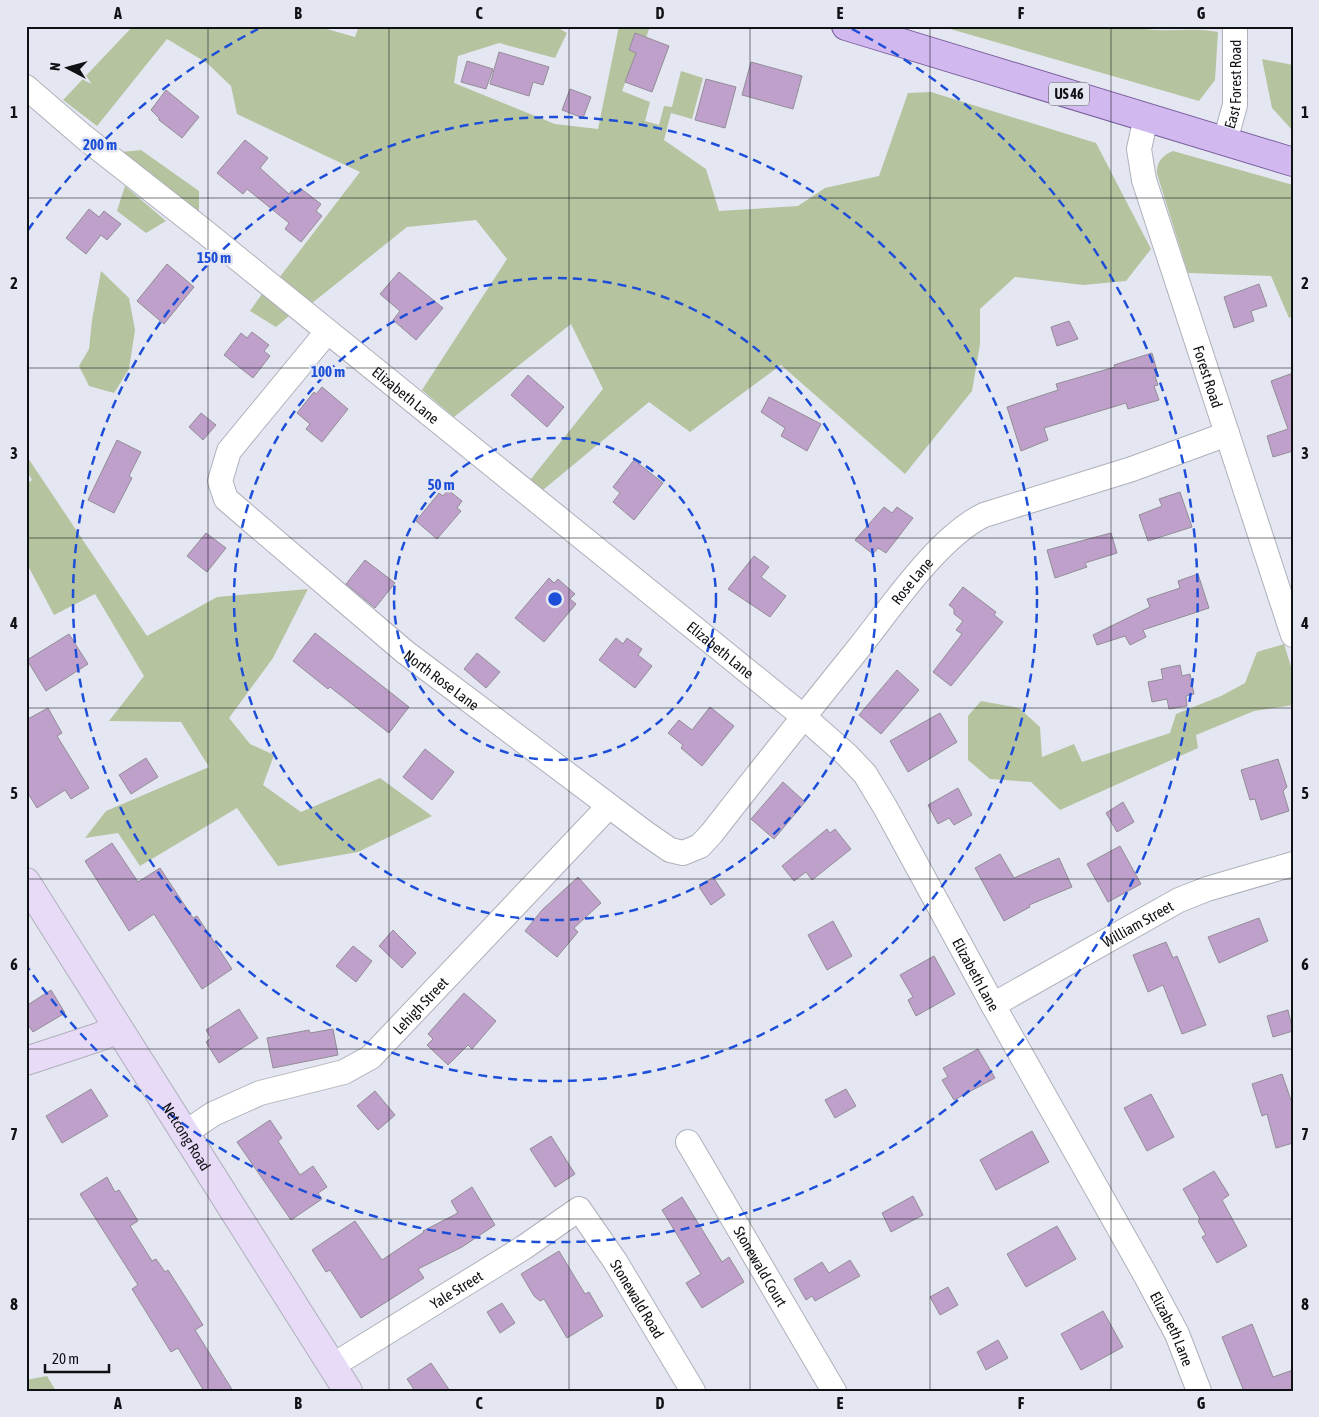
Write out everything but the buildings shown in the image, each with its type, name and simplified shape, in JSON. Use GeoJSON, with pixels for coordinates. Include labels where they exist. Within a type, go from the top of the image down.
{"type":"FeatureCollection","features":[{"type":"Feature","properties":{"kind":"main road","name":"US 46"},"geometry":{"type":"LineString","coordinates":[[846,26],[1293,162]]}},
{"type":"Feature","properties":{"kind":"street","name":"East Forest Road"},"geometry":{"type":"LineString","coordinates":[[1225,141],[1235,105],[1235,26]]}},
{"type":"Feature","properties":{"kind":"street","name":"Elizabeth Lane"},"geometry":{"type":"LineString","coordinates":[[26,87],[84,137],[205,232],[804,717],[847,755],[864,774],[885,807],[993,1005],[1146,1276],[1177,1334],[1199,1391]]}},
{"type":"Feature","properties":{"kind":"street","name":"Forest Road"},"geometry":{"type":"LineString","coordinates":[[1146,117],[1139,149],[1144,180],[1268,553],[1293,635]]}},
{"type":"Feature","properties":{"kind":"street","name":"North Rose Lane"},"geometry":{"type":"LineString","coordinates":[[327,332],[229,450],[220,481],[224,496],[234,507],[406,652],[608,807],[670,850],[688,852]]}},
{"type":"Feature","properties":{"kind":"street","name":"Rose Lane"},"geometry":{"type":"LineString","coordinates":[[688,852],[700,846],[712,833],[912,582],[942,546],[965,525],[984,515],[1132,469],[1227,434]]}},
{"type":"Feature","properties":{"kind":"street","name":"Lehigh Street"},"geometry":{"type":"LineString","coordinates":[[185,1132],[213,1114],[260,1093],[344,1072],[371,1057],[608,807]]}},
{"type":"Feature","properties":{"kind":"street","name":"William Street"},"geometry":{"type":"LineString","coordinates":[[993,1005],[1179,900],[1207,889],[1293,864]]}},
{"type":"Feature","properties":{"kind":"street","name":"Netcong Road"},"geometry":{"type":"LineString","coordinates":[[26,882],[348,1391]]}},
{"type":"Feature","properties":{"kind":"street"},"geometry":{"type":"LineString","coordinates":[[26,1061],[99,1037],[118,1028]]}},
{"type":"Feature","properties":{"kind":"street","name":"Stonewald Court"},"geometry":{"type":"LineString","coordinates":[[688,1142],[834,1391]]}},
{"type":"Feature","properties":{"kind":"street","name":"Yale Street"},"geometry":{"type":"LineString","coordinates":[[332,1366],[523,1248],[579,1209]]}},
{"type":"Feature","properties":{"kind":"street","name":"Stonewald Road"},"geometry":{"type":"LineString","coordinates":[[579,1209],[615,1260],[693,1391]]}},
{"type":"Feature","properties":{"kind":"green space"},"geometry":{"type":"Polygon","coordinates":[[[133,26],[316,26],[355,37],[359,26],[555,26],[567,33],[555,58],[499,43],[458,56],[454,83],[555,124],[598,129],[619,26],[650,26],[646,38],[635,34],[629,50],[636,53],[622,91],[650,102],[645,121],[659,125],[664,106],[672,107],[681,71],[703,78],[692,119],[671,113],[664,140],[706,169],[719,211],[798,206],[825,188],[879,176],[908,93],[931,92],[1096,143],[1151,249],[1126,281],[1083,285],[1015,277],[980,309],[980,344],[972,391],[905,474],[781,365],[690,432],[649,402],[543,490],[530,480],[603,389],[571,324],[454,417],[422,390],[507,259],[476,220],[407,227],[311,304],[279,278],[360,172],[237,114],[231,86],[207,63],[167,39],[97,126],[63,100],[133,26]]]}},
{"type":"Feature","properties":{"kind":"green space"},"geometry":{"type":"Polygon","coordinates":[[[940,26],[1131,26],[1153,30],[1207,30],[1218,32],[1215,80],[1199,101],[940,26]]]}},
{"type":"Feature","properties":{"kind":"green space"},"geometry":{"type":"Polygon","coordinates":[[[1262,59],[1293,65],[1293,131],[1272,108],[1262,59]]]}},
{"type":"Feature","properties":{"kind":"green space"},"geometry":{"type":"Polygon","coordinates":[[[141,150],[199,191],[199,213],[121,152],[141,150]]]}},
{"type":"Feature","properties":{"kind":"green space"},"geometry":{"type":"Polygon","coordinates":[[[1173,151],[1293,185],[1293,316],[1289,318],[1271,276],[1188,273],[1157,174],[1161,160],[1173,151]]]}},
{"type":"Feature","properties":{"kind":"green space"},"geometry":{"type":"Polygon","coordinates":[[[125,186],[166,221],[146,233],[117,211],[125,186]]]}},
{"type":"Feature","properties":{"kind":"green space"},"geometry":{"type":"Polygon","coordinates":[[[101,271],[129,298],[135,330],[129,369],[114,393],[89,386],[79,366],[89,349],[101,271]]]}},
{"type":"Feature","properties":{"kind":"green space"},"geometry":{"type":"Polygon","coordinates":[[[262,294],[289,316],[276,327],[250,311],[262,294]]]}},
{"type":"Feature","properties":{"kind":"green space"},"geometry":{"type":"Polygon","coordinates":[[[26,455],[147,636],[217,597],[308,589],[273,658],[229,718],[250,744],[274,755],[263,785],[301,812],[380,778],[432,816],[358,852],[278,866],[237,808],[140,866],[118,833],[85,838],[106,811],[209,767],[181,722],[109,721],[144,676],[95,594],[54,615],[26,562],[26,484],[32,480],[26,470],[26,455]]]}},
{"type":"Feature","properties":{"kind":"green space"},"geometry":{"type":"Polygon","coordinates":[[[1284,644],[1293,673],[1293,705],[1254,711],[1196,735],[1198,748],[1060,810],[1031,782],[990,779],[968,760],[968,716],[981,701],[1019,708],[1040,727],[1042,757],[1074,744],[1082,762],[1170,733],[1176,714],[1221,696],[1245,683],[1257,652],[1284,644]]]}},
{"type":"Feature","properties":{"kind":"green space"},"geometry":{"type":"Polygon","coordinates":[[[47,1376],[56,1391],[26,1391],[26,1380],[47,1376]]]}}]}
